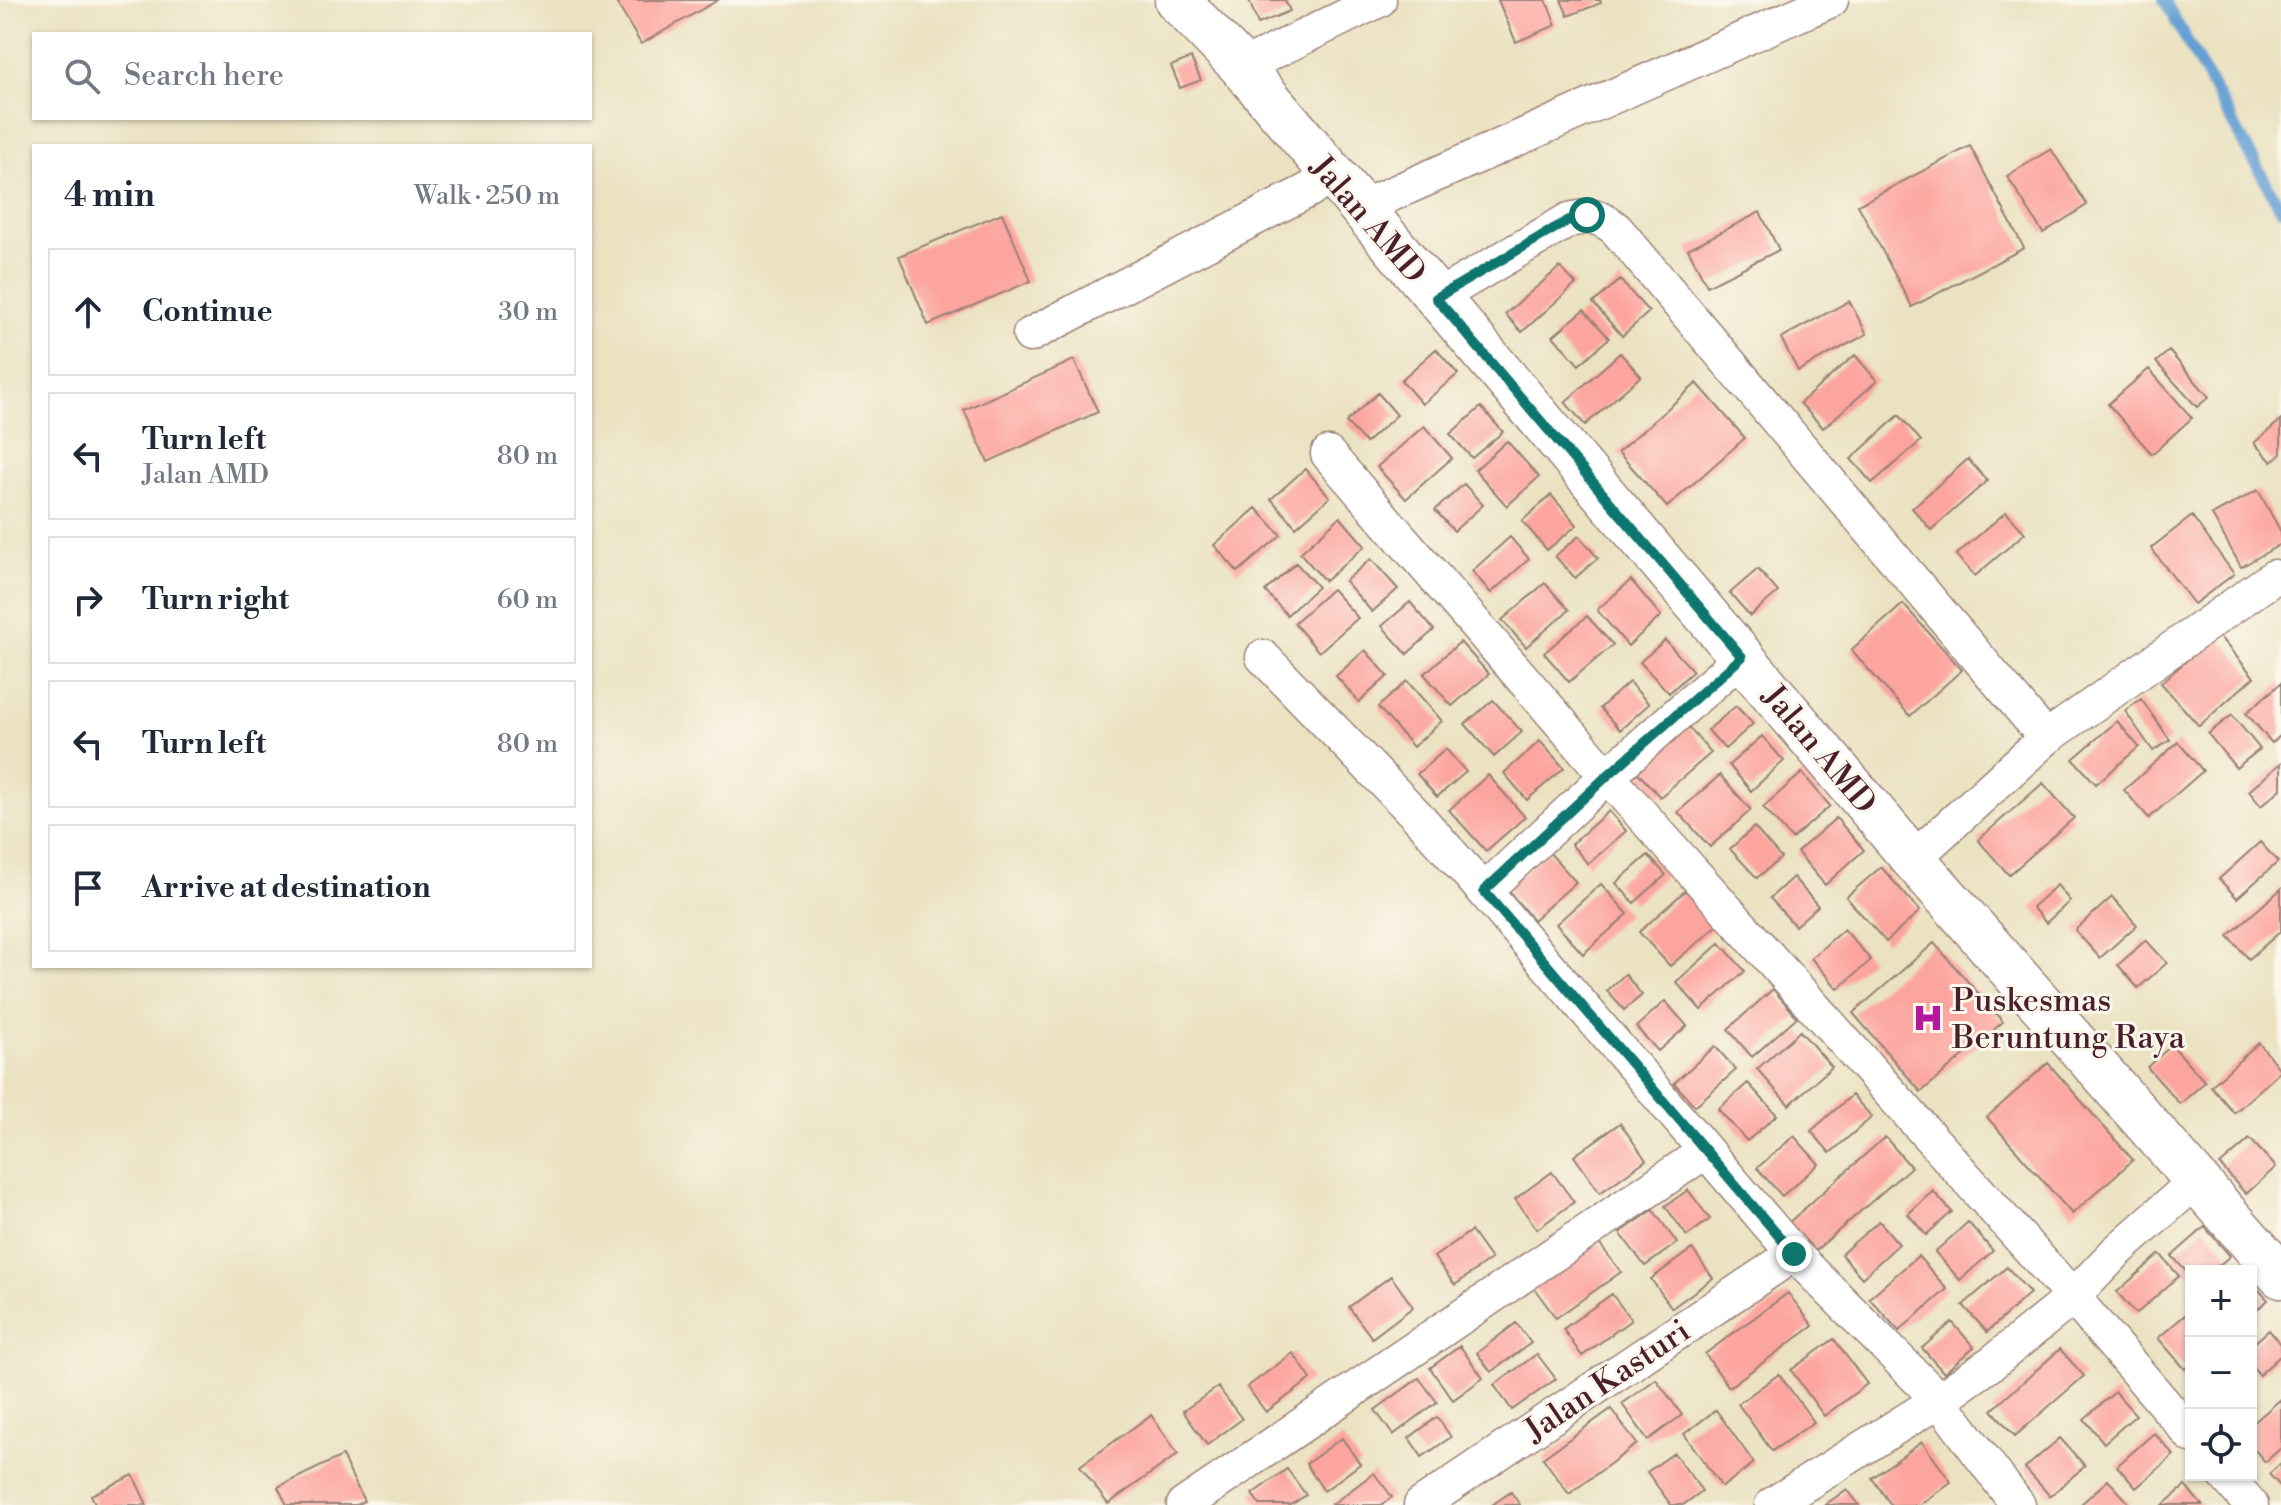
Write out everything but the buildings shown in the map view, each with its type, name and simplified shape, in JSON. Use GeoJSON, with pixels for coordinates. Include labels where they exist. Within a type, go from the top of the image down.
{"type":"FeatureCollection","features":[{"type":"Feature","properties":{"kind":"street","name":"Jalan AMD"},"geometry":{"type":"LineString","coordinates":[[1177,0],[1242,67],[1913,859],[2281,1276]]}},
{"type":"Feature","properties":{"kind":"street"},"geometry":{"type":"LineString","coordinates":[[1242,67],[1379,0]]}},
{"type":"Feature","properties":{"kind":"street"},"geometry":{"type":"LineString","coordinates":[[1030,335],[1347,192],[1831,0]]}},
{"type":"Feature","properties":{"kind":"street"},"geometry":{"type":"LineString","coordinates":[[1436,298],[1569,220],[1587,215],[1602,218],[1616,229],[2046,738]]}},
{"type":"Feature","properties":{"kind":"street"},"geometry":{"type":"LineString","coordinates":[[1328,454],[1607,776],[2073,1297],[2185,1428]]}},
{"type":"Feature","properties":{"kind":"street"},"geometry":{"type":"LineString","coordinates":[[1913,859],[2046,738],[2274,577]]}},
{"type":"Feature","properties":{"kind":"street"},"geometry":{"type":"LineString","coordinates":[[1263,657],[1419,818],[1484,891],[1794,1254],[1939,1400],[2018,1505]]}},
{"type":"Feature","properties":{"kind":"street"},"geometry":{"type":"LineString","coordinates":[[1484,891],[1607,776],[1742,657]]}},
{"type":"Feature","properties":{"kind":"street"},"geometry":{"type":"LineString","coordinates":[[1184,1505],[1706,1151]]}},
{"type":"Feature","properties":{"kind":"street"},"geometry":{"type":"LineString","coordinates":[[1772,1505],[1939,1400],[1993,1362],[2073,1297],[2116,1252],[2197,1180]]}},
{"type":"Feature","properties":{"kind":"street","name":"Jalan Kasturi"},"geometry":{"type":"LineString","coordinates":[[1421,1505],[1794,1254]]}},
{"type":"Feature","properties":{"kind":"street"},"geometry":{"type":"LineString","coordinates":[[2230,1481],[2251,1505]]}},
{"type":"Feature","properties":{"kind":"waterway"},"geometry":{"type":"LineString","coordinates":[[2164,0],[2281,209]]}},
{"type":"Feature","properties":{"kind":"place","name":"Puskesmas Beruntung Raya"},"geometry":{"type":"Point","coordinates":[1928,1018]}},
{"type":"Feature","properties":{"kind":"route"},"geometry":{"type":"LineString","coordinates":[[1587,215],[1569,220],[1436,298],[1742,657],[1607,776],[1484,891],[1794,1254]]}}]}
